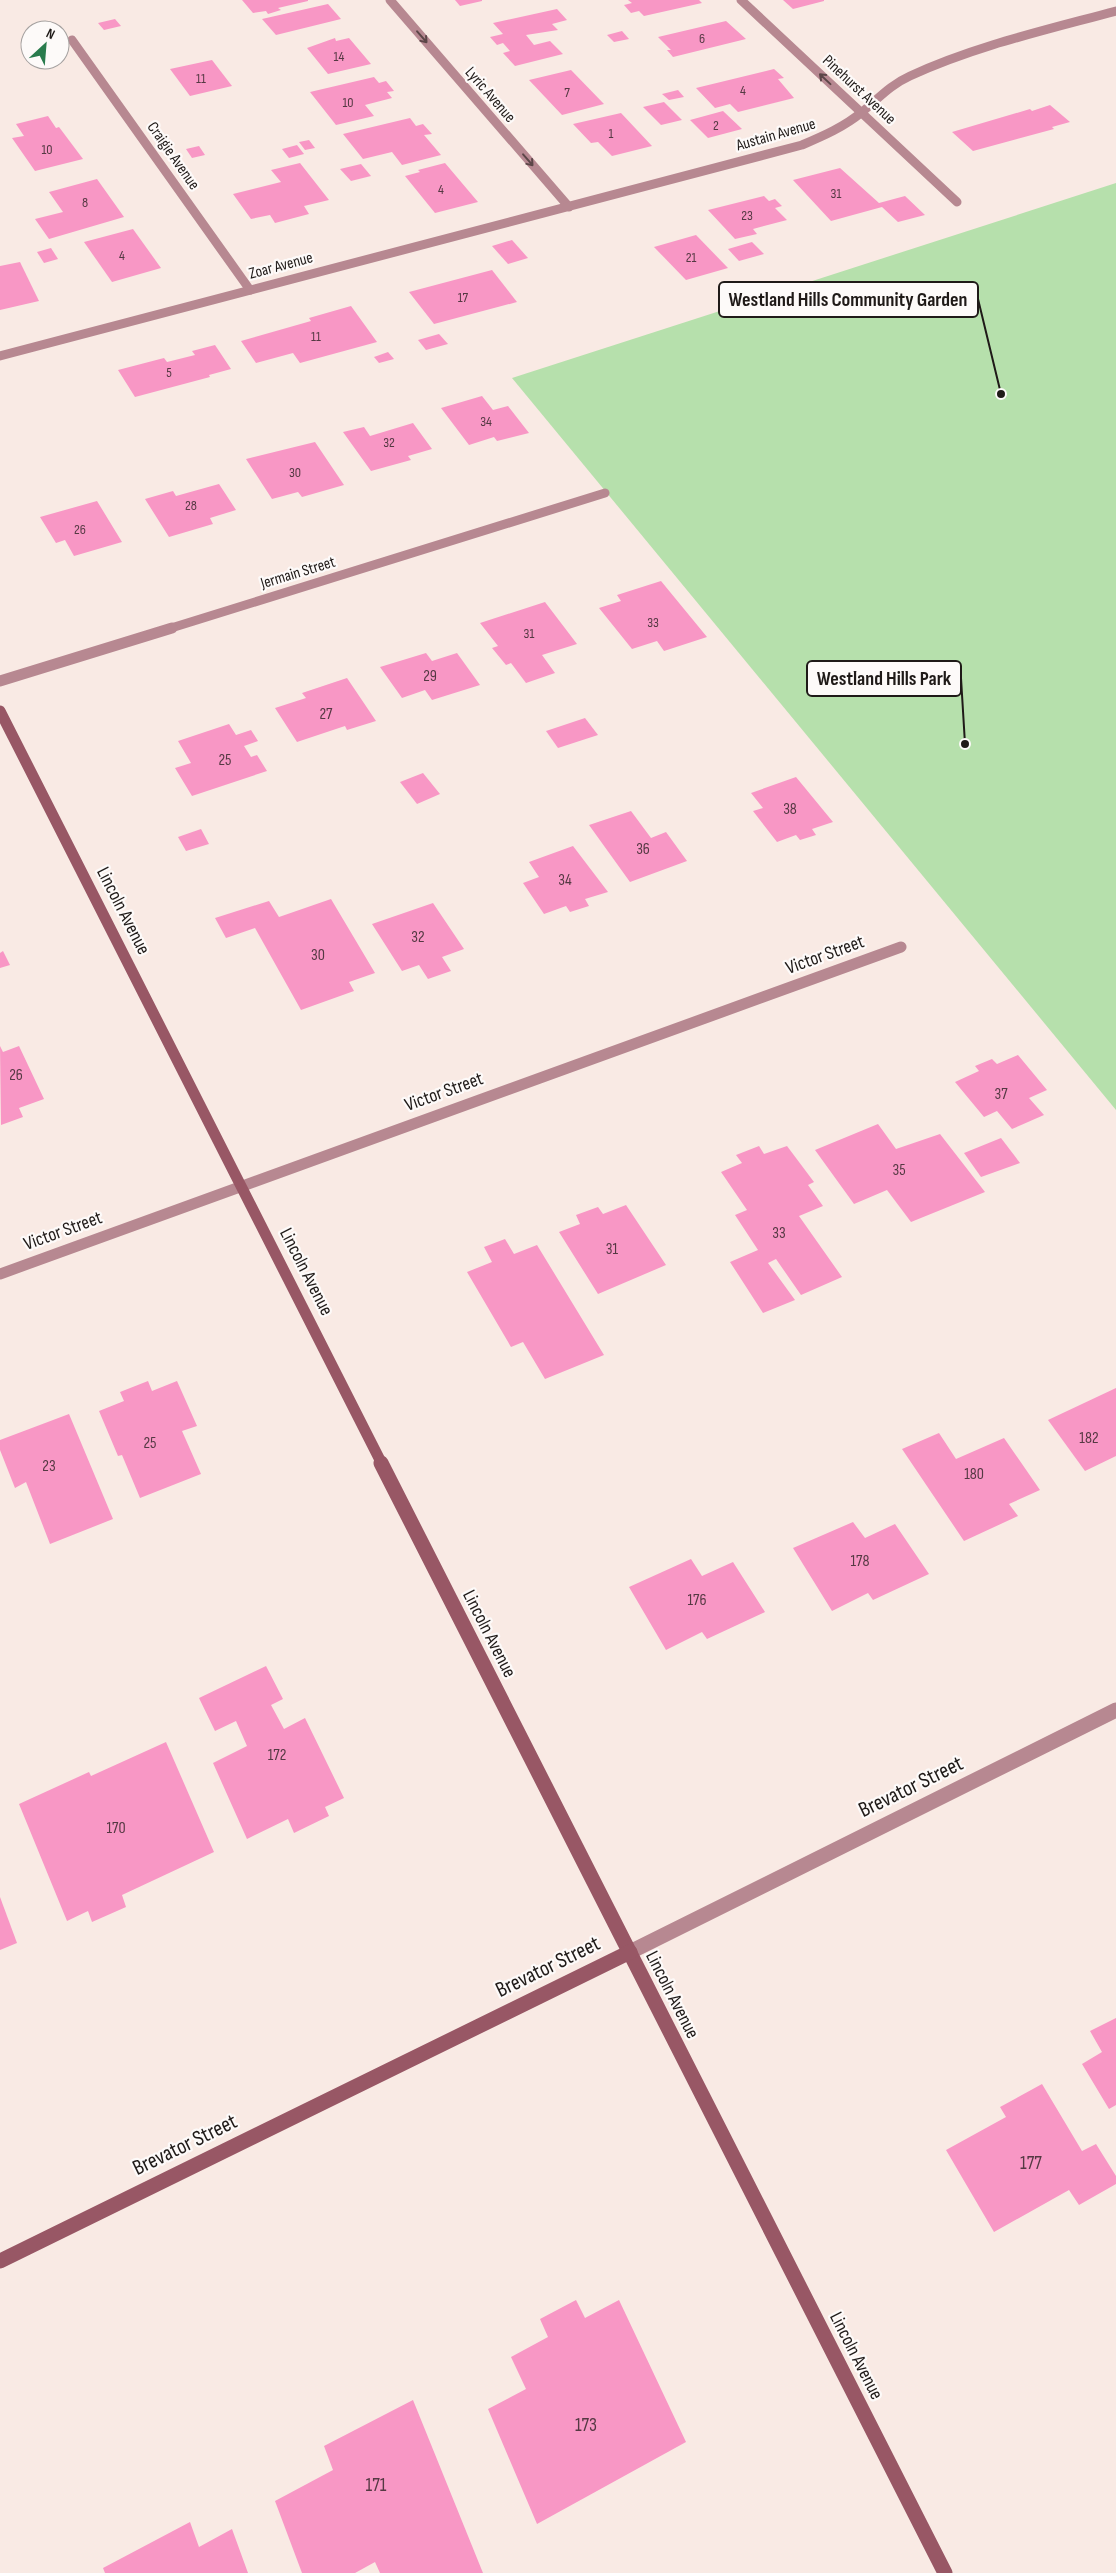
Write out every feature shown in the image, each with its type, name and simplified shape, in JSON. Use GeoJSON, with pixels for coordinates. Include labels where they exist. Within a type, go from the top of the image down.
{"type":"FeatureCollection","features":[{"type":"Feature","properties":{"kind":"street","name":"Lyric Avenue"},"geometry":{"type":"LineString","coordinates":[[390,0],[569,207]]}},
{"type":"Feature","properties":{"kind":"street","name":"Pinehurst Avenue"},"geometry":{"type":"LineString","coordinates":[[741,0],[957,202]]}},
{"type":"Feature","properties":{"kind":"street","name":"Austain Avenue"},"geometry":{"type":"LineString","coordinates":[[569,207],[802,145],[835,131],[861,112],[886,89],[926,69],[993,44],[1116,11]]}},
{"type":"Feature","properties":{"kind":"street","name":"Craigie Avenue"},"geometry":{"type":"LineString","coordinates":[[72,40],[250,290]]}},
{"type":"Feature","properties":{"kind":"street","name":"Zoar Avenue"},"geometry":{"type":"LineString","coordinates":[[0,356],[569,207]]}},
{"type":"Feature","properties":{"kind":"street","name":"Jermain Street"},"geometry":{"type":"LineString","coordinates":[[0,681],[605,493]]}},
{"type":"Feature","properties":{"kind":"street","name":"Lincoln Avenue"},"geometry":{"type":"LineString","coordinates":[[0,711],[945,2573]]}},
{"type":"Feature","properties":{"kind":"street","name":"Victor Street"},"geometry":{"type":"LineString","coordinates":[[0,1274],[901,947]]}},
{"type":"Feature","properties":{"kind":"street","name":"Brevator Street"},"geometry":{"type":"LineString","coordinates":[[0,2262],[1116,1710]]}},
{"type":"Feature","properties":{"kind":"green space"},"geometry":{"type":"Polygon","coordinates":[[[1116,183],[1116,1110],[512,378],[1116,183]]]}},
{"type":"Feature","properties":{"kind":"building"},"geometry":{"type":"Polygon","coordinates":[[[242,0],[308,1],[278,8],[281,10],[268,14],[266,11],[253,13],[242,0]]]}},
{"type":"Feature","properties":{"kind":"building"},"geometry":{"type":"Polygon","coordinates":[[[455,0],[482,0],[482,1],[460,6],[455,0]]]}},
{"type":"Feature","properties":{"kind":"building"},"geometry":{"type":"Polygon","coordinates":[[[628,0],[699,0],[702,3],[644,16],[639,11],[631,13],[624,5],[632,3],[628,0]]]}},
{"type":"Feature","properties":{"kind":"building"},"geometry":{"type":"Polygon","coordinates":[[[783,0],[824,0],[824,1],[793,9],[783,0]]]}},
{"type":"Feature","properties":{"kind":"building"},"geometry":{"type":"Polygon","coordinates":[[[328,4],[341,19],[276,35],[262,19],[328,4]]]}},
{"type":"Feature","properties":{"kind":"building"},"geometry":{"type":"Polygon","coordinates":[[[557,9],[567,20],[552,24],[558,30],[526,35],[534,45],[550,41],[563,54],[515,66],[503,53],[510,51],[503,43],[497,45],[490,37],[503,34],[493,23],[557,9]]]}},
{"type":"Feature","properties":{"kind":"building"},"geometry":{"type":"Polygon","coordinates":[[[115,19],[121,26],[104,30],[98,23],[115,19]]]}},
{"type":"Feature","properties":{"kind":"building"},"geometry":{"type":"Polygon","coordinates":[[[726,21],[746,39],[673,57],[667,50],[671,50],[658,37],[726,21]]]}},
{"type":"Feature","properties":{"kind":"building"},"geometry":{"type":"Polygon","coordinates":[[[622,31],[629,39],[614,42],[607,35],[622,31]]]}},
{"type":"Feature","properties":{"kind":"building"},"geometry":{"type":"Polygon","coordinates":[[[335,38],[336,41],[349,38],[371,64],[328,74],[307,48],[335,38]]]}},
{"type":"Feature","properties":{"kind":"building"},"geometry":{"type":"Polygon","coordinates":[[[212,60],[232,86],[190,96],[170,69],[212,60]]]}},
{"type":"Feature","properties":{"kind":"building"},"geometry":{"type":"Polygon","coordinates":[[[774,69],[784,78],[778,79],[794,98],[738,112],[730,104],[715,108],[696,88],[774,69]]]}},
{"type":"Feature","properties":{"kind":"building"},"geometry":{"type":"Polygon","coordinates":[[[571,70],[604,104],[562,115],[529,80],[571,70]]]}},
{"type":"Feature","properties":{"kind":"building"},"geometry":{"type":"Polygon","coordinates":[[[374,77],[379,83],[386,81],[394,91],[387,92],[392,98],[365,105],[374,116],[336,125],[310,92],[374,77]]]}},
{"type":"Feature","properties":{"kind":"building"},"geometry":{"type":"Polygon","coordinates":[[[678,90],[684,97],[669,100],[662,94],[678,90]]]}},
{"type":"Feature","properties":{"kind":"building"},"geometry":{"type":"Polygon","coordinates":[[[664,102],[682,120],[661,125],[643,107],[664,102]]]}},
{"type":"Feature","properties":{"kind":"building"},"geometry":{"type":"Polygon","coordinates":[[[1050,105],[1070,122],[1052,127],[1054,129],[973,151],[952,132],[1030,109],[1032,111],[1050,105]]]}},
{"type":"Feature","properties":{"kind":"building"},"geometry":{"type":"Polygon","coordinates":[[[723,111],[742,129],[708,138],[690,120],[723,111]]]}},
{"type":"Feature","properties":{"kind":"building"},"geometry":{"type":"Polygon","coordinates":[[[621,113],[652,146],[612,156],[598,142],[591,143],[573,124],[621,113]]]}},
{"type":"Feature","properties":{"kind":"building"},"geometry":{"type":"Polygon","coordinates":[[[48,116],[56,128],[59,127],[83,159],[35,171],[12,138],[24,136],[16,124],[48,116]]]}},
{"type":"Feature","properties":{"kind":"building"},"geometry":{"type":"Polygon","coordinates":[[[410,118],[416,126],[423,124],[432,134],[424,135],[441,155],[402,165],[392,152],[363,159],[343,134],[410,118]]]}},
{"type":"Feature","properties":{"kind":"building"},"geometry":{"type":"Polygon","coordinates":[[[309,140],[315,148],[305,150],[299,142],[309,140]]]}},
{"type":"Feature","properties":{"kind":"building"},"geometry":{"type":"Polygon","coordinates":[[[297,145],[304,154],[289,158],[282,149],[297,145]]]}},
{"type":"Feature","properties":{"kind":"building"},"geometry":{"type":"Polygon","coordinates":[[[199,146],[205,155],[192,158],[186,149],[199,146]]]}},
{"type":"Feature","properties":{"kind":"building"},"geometry":{"type":"Polygon","coordinates":[[[300,163],[329,200],[304,206],[309,214],[275,223],[270,215],[251,219],[233,194],[281,182],[271,170],[300,163]]]}},
{"type":"Feature","properties":{"kind":"building"},"geometry":{"type":"Polygon","coordinates":[[[445,163],[478,202],[435,213],[405,176],[420,172],[418,170],[445,163]]]}},
{"type":"Feature","properties":{"kind":"building"},"geometry":{"type":"Polygon","coordinates":[[[361,164],[371,176],[351,181],[340,169],[361,164]]]}},
{"type":"Feature","properties":{"kind":"building"},"geometry":{"type":"Polygon","coordinates":[[[840,168],[879,203],[905,196],[925,215],[898,222],[882,207],[831,221],[793,180],[840,168]]]}},
{"type":"Feature","properties":{"kind":"building"},"geometry":{"type":"Polygon","coordinates":[[[97,179],[124,217],[49,239],[35,219],[63,212],[49,192],[97,179]]]}},
{"type":"Feature","properties":{"kind":"building"},"geometry":{"type":"Polygon","coordinates":[[[764,196],[769,201],[775,199],[782,206],[775,208],[787,220],[753,229],[757,234],[735,239],[708,210],[764,196]]]}},
{"type":"Feature","properties":{"kind":"building"},"geometry":{"type":"Polygon","coordinates":[[[133,229],[161,268],[112,282],[84,242],[133,229]]]}},
{"type":"Feature","properties":{"kind":"building"},"geometry":{"type":"Polygon","coordinates":[[[696,235],[728,268],[686,280],[654,247],[696,235]]]}},
{"type":"Feature","properties":{"kind":"building"},"geometry":{"type":"Polygon","coordinates":[[[512,240],[528,258],[508,264],[492,246],[512,240]]]}},
{"type":"Feature","properties":{"kind":"building"},"geometry":{"type":"Polygon","coordinates":[[[752,242],[764,254],[739,261],[728,249],[752,242]]]}},
{"type":"Feature","properties":{"kind":"building"},"geometry":{"type":"Polygon","coordinates":[[[51,248],[58,259],[44,263],[37,252],[51,248]]]}},
{"type":"Feature","properties":{"kind":"building"},"geometry":{"type":"Polygon","coordinates":[[[20,262],[39,301],[0,310],[0,266],[20,262]]]}},
{"type":"Feature","properties":{"kind":"building"},"geometry":{"type":"Polygon","coordinates":[[[492,270],[517,302],[434,324],[409,292],[492,270]]]}},
{"type":"Feature","properties":{"kind":"building"},"geometry":{"type":"Polygon","coordinates":[[[351,306],[377,342],[300,363],[293,353],[256,363],[241,341],[311,321],[309,318],[351,306]]]}},
{"type":"Feature","properties":{"kind":"building"},"geometry":{"type":"Polygon","coordinates":[[[439,334],[448,344],[426,350],[418,340],[439,334]]]}},
{"type":"Feature","properties":{"kind":"building"},"geometry":{"type":"Polygon","coordinates":[[[215,345],[231,369],[209,375],[210,377],[135,397],[118,370],[164,358],[167,362],[195,355],[192,351],[215,345]]]}},
{"type":"Feature","properties":{"kind":"building"},"geometry":{"type":"Polygon","coordinates":[[[388,352],[394,359],[379,363],[374,357],[388,352]]]}},
{"type":"Feature","properties":{"kind":"building"},"geometry":{"type":"Polygon","coordinates":[[[482,396],[493,410],[508,406],[529,433],[497,441],[494,437],[469,445],[441,408],[482,396]]]}},
{"type":"Feature","properties":{"kind":"building"},"geometry":{"type":"Polygon","coordinates":[[[413,423],[432,449],[408,456],[411,460],[371,471],[343,432],[364,427],[370,436],[413,423]]]}},
{"type":"Feature","properties":{"kind":"building"},"geometry":{"type":"Polygon","coordinates":[[[315,442],[344,485],[302,497],[298,492],[272,499],[246,459],[315,442]]]}},
{"type":"Feature","properties":{"kind":"building"},"geometry":{"type":"Polygon","coordinates":[[[219,484],[236,510],[210,518],[213,524],[169,537],[145,499],[173,491],[176,496],[219,484]]]}},
{"type":"Feature","properties":{"kind":"building"},"geometry":{"type":"Polygon","coordinates":[[[97,501],[122,542],[74,556],[65,540],[56,543],[40,517],[97,501]]]}},
{"type":"Feature","properties":{"kind":"building"},"geometry":{"type":"Polygon","coordinates":[[[661,581],[707,637],[664,651],[657,641],[632,649],[599,608],[621,601],[617,595],[661,581]]]}},
{"type":"Feature","properties":{"kind":"building"},"geometry":{"type":"Polygon","coordinates":[[[545,602],[577,644],[542,655],[555,673],[526,683],[511,663],[506,665],[492,648],[498,646],[480,623],[545,602]]]}},
{"type":"Feature","properties":{"kind":"building"},"geometry":{"type":"Polygon","coordinates":[[[426,653],[432,661],[457,653],[480,685],[432,700],[425,690],[402,698],[380,667],[426,653]]]}},
{"type":"Feature","properties":{"kind":"building"},"geometry":{"type":"Polygon","coordinates":[[[347,678],[376,721],[347,730],[345,726],[297,742],[275,708],[306,698],[302,693],[347,678]]]}},
{"type":"Feature","properties":{"kind":"building"},"geometry":{"type":"Polygon","coordinates":[[[585,718],[598,735],[558,748],[546,731],[585,718]]]}},
{"type":"Feature","properties":{"kind":"building"},"geometry":{"type":"Polygon","coordinates":[[[229,724],[236,735],[251,730],[258,741],[244,746],[251,757],[257,755],[267,771],[192,796],[175,768],[191,763],[178,741],[229,724]]]}},
{"type":"Feature","properties":{"kind":"building"},"geometry":{"type":"Polygon","coordinates":[[[423,773],[440,794],[417,804],[400,782],[423,773]]]}},
{"type":"Feature","properties":{"kind":"building"},"geometry":{"type":"Polygon","coordinates":[[[796,777],[833,822],[812,829],[816,835],[800,840],[796,835],[777,842],[753,811],[763,808],[751,793],[796,777]]]}},
{"type":"Feature","properties":{"kind":"building"},"geometry":{"type":"Polygon","coordinates":[[[631,811],[651,838],[666,832],[687,861],[630,882],[589,825],[631,811]]]}},
{"type":"Feature","properties":{"kind":"building"},"geometry":{"type":"Polygon","coordinates":[[[201,829],[209,844],[186,851],[178,837],[201,829]]]}},
{"type":"Feature","properties":{"kind":"building"},"geometry":{"type":"Polygon","coordinates":[[[573,846],[608,892],[585,899],[589,906],[570,912],[566,906],[544,914],[523,883],[539,877],[529,862],[573,846]]]}},
{"type":"Feature","properties":{"kind":"building"},"geometry":{"type":"Polygon","coordinates":[[[331,899],[375,973],[349,982],[354,991],[301,1010],[255,928],[226,938],[215,918],[269,901],[279,917],[331,899]]]}},
{"type":"Feature","properties":{"kind":"building"},"geometry":{"type":"Polygon","coordinates":[[[433,903],[464,949],[442,957],[451,971],[428,979],[419,965],[402,971],[372,924],[433,903]]]}},
{"type":"Feature","properties":{"kind":"building"},"geometry":{"type":"Polygon","coordinates":[[[3,951],[10,965],[0,968],[0,953],[3,951]]]}},
{"type":"Feature","properties":{"kind":"building"},"geometry":{"type":"Polygon","coordinates":[[[0,1046],[3,1052],[19,1046],[44,1099],[19,1108],[23,1117],[1,1125],[0,1046]]]}},
{"type":"Feature","properties":{"kind":"building"},"geometry":{"type":"Polygon","coordinates":[[[1018,1055],[1047,1090],[1029,1098],[1044,1115],[1012,1129],[997,1111],[984,1117],[955,1082],[979,1071],[975,1066],[992,1059],[997,1064],[1018,1055]]]}},
{"type":"Feature","properties":{"kind":"building"},"geometry":{"type":"Polygon","coordinates":[[[878,1124],[896,1149],[940,1134],[985,1192],[911,1222],[887,1190],[854,1204],[815,1150],[878,1124]]]}},
{"type":"Feature","properties":{"kind":"building"},"geometry":{"type":"Polygon","coordinates":[[[1001,1138],[1020,1163],[981,1177],[964,1153],[1001,1138]]]}},
{"type":"Feature","properties":{"kind":"building"},"geometry":{"type":"Polygon","coordinates":[[[759,1146],[764,1154],[787,1146],[814,1182],[808,1185],[823,1206],[799,1216],[842,1277],[801,1295],[776,1259],[768,1263],[795,1300],[763,1313],[730,1262],[758,1250],[735,1215],[747,1210],[721,1172],[742,1163],[736,1155],[759,1146]]]}},
{"type":"Feature","properties":{"kind":"building"},"geometry":{"type":"Polygon","coordinates":[[[626,1205],[666,1265],[598,1294],[559,1232],[580,1224],[576,1215],[598,1207],[603,1214],[626,1205]]]}},
{"type":"Feature","properties":{"kind":"building"},"geometry":{"type":"Polygon","coordinates":[[[505,1239],[514,1254],[537,1245],[604,1355],[545,1379],[523,1342],[511,1347],[467,1272],[492,1262],[484,1247],[505,1239]]]}},
{"type":"Feature","properties":{"kind":"building"},"geometry":{"type":"Polygon","coordinates":[[[148,1381],[152,1391],[177,1381],[197,1426],[182,1431],[201,1474],[140,1498],[122,1455],[118,1456],[99,1411],[124,1401],[120,1392],[148,1381]]]}},
{"type":"Feature","properties":{"kind":"building"},"geometry":{"type":"Polygon","coordinates":[[[1116,1388],[1116,1456],[1085,1471],[1048,1420],[1116,1388]]]}},
{"type":"Feature","properties":{"kind":"building"},"geometry":{"type":"Polygon","coordinates":[[[69,1414],[113,1519],[50,1544],[26,1482],[15,1488],[0,1450],[0,1440],[69,1414]]]}},
{"type":"Feature","properties":{"kind":"building"},"geometry":{"type":"Polygon","coordinates":[[[939,1433],[956,1459],[1004,1438],[1040,1490],[1009,1504],[1018,1516],[964,1541],[902,1449],[939,1433]]]}},
{"type":"Feature","properties":{"kind":"building"},"geometry":{"type":"Polygon","coordinates":[[[853,1522],[865,1538],[895,1524],[929,1574],[873,1600],[868,1593],[832,1611],[793,1548],[853,1522]]]}},
{"type":"Feature","properties":{"kind":"building"},"geometry":{"type":"Polygon","coordinates":[[[691,1559],[702,1576],[733,1562],[765,1612],[707,1639],[702,1632],[666,1650],[629,1587],[691,1559]]]}},
{"type":"Feature","properties":{"kind":"building"},"geometry":{"type":"Polygon","coordinates":[[[266,1666],[283,1699],[271,1705],[284,1729],[305,1718],[344,1798],[325,1807],[329,1816],[294,1833],[288,1819],[247,1839],[213,1763],[247,1746],[236,1721],[215,1731],[199,1698],[266,1666]]]}},
{"type":"Feature","properties":{"kind":"building"},"geometry":{"type":"Polygon","coordinates":[[[166,1742],[214,1852],[122,1895],[126,1907],[92,1922],[88,1911],[67,1921],[19,1804],[89,1772],[91,1776],[166,1742]]]}},
{"type":"Feature","properties":{"kind":"building"},"geometry":{"type":"Polygon","coordinates":[[[0,1897],[17,1943],[0,1950],[0,1897]]]}},
{"type":"Feature","properties":{"kind":"building"},"geometry":{"type":"Polygon","coordinates":[[[1116,2018],[1116,2105],[1109,2109],[1082,2064],[1102,2052],[1090,2031],[1116,2018]]]}},
{"type":"Feature","properties":{"kind":"building"},"geometry":{"type":"Polygon","coordinates":[[[1042,2084],[1082,2151],[1096,2144],[1116,2176],[1116,2184],[1079,2205],[1069,2190],[994,2232],[946,2150],[1006,2117],[1000,2107],[1042,2084]]]}},
{"type":"Feature","properties":{"kind":"building"},"geometry":{"type":"Polygon","coordinates":[[[576,2300],[585,2318],[619,2300],[686,2442],[537,2524],[488,2409],[526,2389],[511,2357],[548,2337],[540,2319],[576,2300]]]}},
{"type":"Feature","properties":{"kind":"building"},"geometry":{"type":"Polygon","coordinates":[[[413,2400],[483,2573],[380,2573],[375,2562],[355,2573],[302,2573],[275,2501],[333,2470],[324,2446],[413,2400]]]}},
{"type":"Feature","properties":{"kind":"building"},"geometry":{"type":"Polygon","coordinates":[[[190,2522],[199,2547],[232,2529],[248,2573],[105,2573],[103,2568],[190,2522]]]}},
{"type":"Feature","properties":{"kind":"place","name":"Westland Hills Community Garden"},"geometry":{"type":"Point","coordinates":[1001,394]}},
{"type":"Feature","properties":{"kind":"place","name":"Westland Hills Park"},"geometry":{"type":"Point","coordinates":[965,744]}}]}
